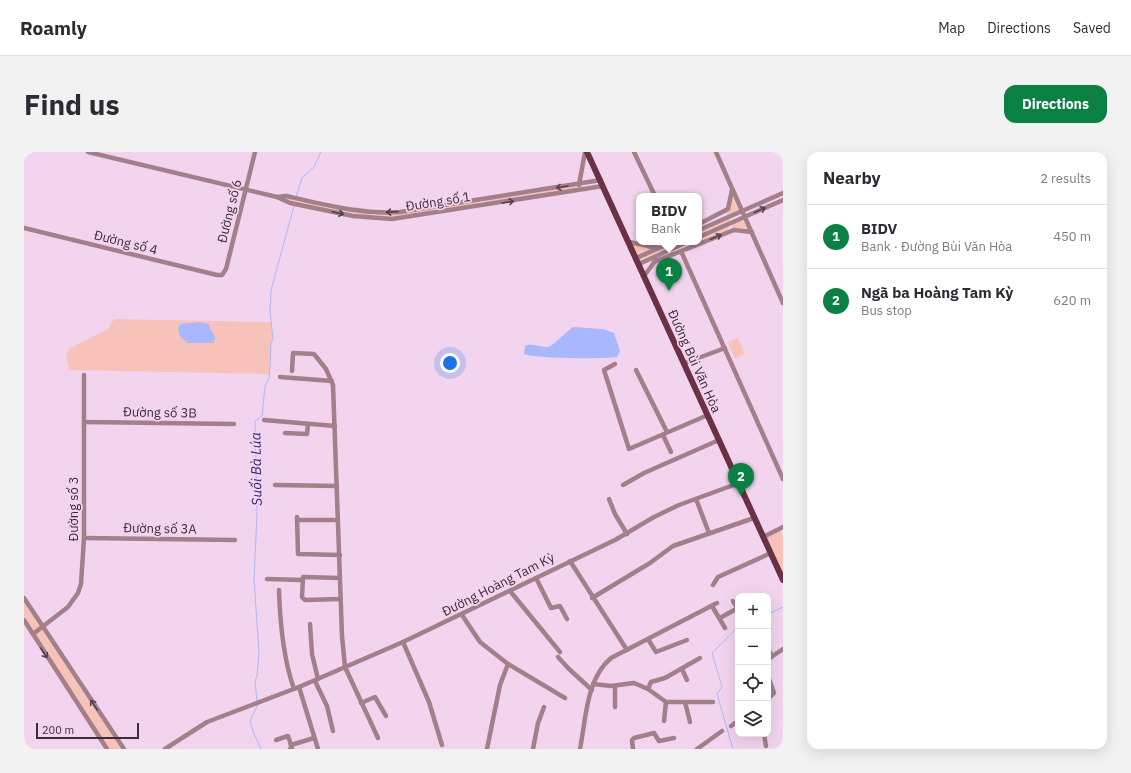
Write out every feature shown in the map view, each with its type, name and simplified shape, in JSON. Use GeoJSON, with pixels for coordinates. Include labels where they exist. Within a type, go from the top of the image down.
{"type":"FeatureCollection","features":[{"type":"Feature","properties":{"kind":"main road","name":"Đường Bùi Văn Hòa"},"geometry":{"type":"LineString","coordinates":[[586,152],[638,261],[783,580]]}},
{"type":"Feature","properties":{"kind":"street","name":"Đường số 1"},"geometry":{"type":"LineString","coordinates":[[88,152],[278,197],[292,197],[350,210],[374,213],[400,212],[579,184],[602,183]]}},
{"type":"Feature","properties":{"kind":"street","name":"Đường số 6"},"geometry":{"type":"LineString","coordinates":[[222,275],[226,271],[255,152]]}},
{"type":"Feature","properties":{"kind":"street"},"geometry":{"type":"LineString","coordinates":[[580,190],[579,184],[586,152]]}},
{"type":"Feature","properties":{"kind":"street"},"geometry":{"type":"LineString","coordinates":[[634,152],[654,193]]}},
{"type":"Feature","properties":{"kind":"street"},"geometry":{"type":"LineString","coordinates":[[716,152],[783,303]]}},
{"type":"Feature","properties":{"kind":"street","name":"Đường số 1"},"geometry":{"type":"LineString","coordinates":[[278,197],[290,203],[353,216],[374,219],[401,218],[580,190],[602,183]]}},
{"type":"Feature","properties":{"kind":"street"},"geometry":{"type":"LineString","coordinates":[[702,223],[728,209],[731,203],[732,188]]}},
{"type":"Feature","properties":{"kind":"street"},"geometry":{"type":"LineString","coordinates":[[702,229],[783,193]]}},
{"type":"Feature","properties":{"kind":"street"},"geometry":{"type":"LineString","coordinates":[[481,199],[483,206]]}},
{"type":"Feature","properties":{"kind":"street"},"geometry":{"type":"LineString","coordinates":[[702,236],[783,200]]}},
{"type":"Feature","properties":{"kind":"street"},"geometry":{"type":"LineString","coordinates":[[374,213],[374,219]]}},
{"type":"Feature","properties":{"kind":"street"},"geometry":{"type":"LineString","coordinates":[[721,214],[729,216],[732,222],[728,232]]}},
{"type":"Feature","properties":{"kind":"street","name":"Đường số 4"},"geometry":{"type":"LineString","coordinates":[[24,228],[222,275]]}},
{"type":"Feature","properties":{"kind":"street"},"geometry":{"type":"LineString","coordinates":[[702,243],[728,232],[742,230],[752,232]]}},
{"type":"Feature","properties":{"kind":"street"},"geometry":{"type":"LineString","coordinates":[[629,242],[636,244]]}},
{"type":"Feature","properties":{"kind":"street"},"geometry":{"type":"LineString","coordinates":[[642,245],[658,248]]}},
{"type":"Feature","properties":{"kind":"street"},"geometry":{"type":"LineString","coordinates":[[650,247],[654,245]]}},
{"type":"Feature","properties":{"kind":"street"},"geometry":{"type":"LineString","coordinates":[[638,261],[666,245]]}},
{"type":"Feature","properties":{"kind":"street"},"geometry":{"type":"LineString","coordinates":[[638,261],[660,254],[680,245]]}},
{"type":"Feature","properties":{"kind":"street"},"geometry":{"type":"LineString","coordinates":[[654,262],[696,245]]}},
{"type":"Feature","properties":{"kind":"street"},"geometry":{"type":"LineString","coordinates":[[681,251],[783,478]]}},
{"type":"Feature","properties":{"kind":"street"},"geometry":{"type":"LineString","coordinates":[[644,276],[660,254]]}},
{"type":"Feature","properties":{"kind":"street"},"geometry":{"type":"LineString","coordinates":[[684,363],[724,348]]}},
{"type":"Feature","properties":{"kind":"street"},"geometry":{"type":"LineString","coordinates":[[292,371],[293,353],[314,354],[326,369],[332,381],[345,667],[378,738]]}},
{"type":"Feature","properties":{"kind":"street"},"geometry":{"type":"LineString","coordinates":[[615,364],[604,370],[628,448],[630,449],[708,415]]}},
{"type":"Feature","properties":{"kind":"street"},"geometry":{"type":"LineString","coordinates":[[636,370],[665,433],[671,452]]}},
{"type":"Feature","properties":{"kind":"street","name":"Đường số 3"},"geometry":{"type":"LineString","coordinates":[[33,634],[63,613],[78,593],[82,576],[84,538],[84,375]]}},
{"type":"Feature","properties":{"kind":"street"},"geometry":{"type":"LineString","coordinates":[[280,377],[332,381]]}},
{"type":"Feature","properties":{"kind":"street"},"geometry":{"type":"LineString","coordinates":[[264,420],[335,426]]}},
{"type":"Feature","properties":{"kind":"street","name":"Đường số 3B"},"geometry":{"type":"LineString","coordinates":[[85,422],[234,424]]}},
{"type":"Feature","properties":{"kind":"street"},"geometry":{"type":"LineString","coordinates":[[286,433],[307,434],[308,424]]}},
{"type":"Feature","properties":{"kind":"street"},"geometry":{"type":"LineString","coordinates":[[623,485],[644,473],[719,440]]}},
{"type":"Feature","properties":{"kind":"street","name":"Đường Hoàng Tam Kỳ"},"geometry":{"type":"LineString","coordinates":[[165,749],[207,722],[297,688],[403,642],[462,615],[570,560],[627,534],[654,516],[739,483]]}},
{"type":"Feature","properties":{"kind":"street"},"geometry":{"type":"LineString","coordinates":[[274,485],[337,486]]}},
{"type":"Feature","properties":{"kind":"street"},"geometry":{"type":"LineString","coordinates":[[609,499],[615,514],[627,534]]}},
{"type":"Feature","properties":{"kind":"street"},"geometry":{"type":"LineString","coordinates":[[696,499],[709,533]]}},
{"type":"Feature","properties":{"kind":"street"},"geometry":{"type":"LineString","coordinates":[[592,598],[650,563],[672,546],[754,518]]}},
{"type":"Feature","properties":{"kind":"street"},"geometry":{"type":"LineString","coordinates":[[338,520],[297,519],[299,555],[340,555]]}},
{"type":"Feature","properties":{"kind":"street"},"geometry":{"type":"LineString","coordinates":[[763,537],[783,527]]}},
{"type":"Feature","properties":{"kind":"street","name":"Đường số 3A"},"geometry":{"type":"LineString","coordinates":[[84,538],[235,540]]}},
{"type":"Feature","properties":{"kind":"street"},"geometry":{"type":"LineString","coordinates":[[714,585],[718,577],[771,553]]}},
{"type":"Feature","properties":{"kind":"street"},"geometry":{"type":"LineString","coordinates":[[570,560],[592,598],[627,650]]}},
{"type":"Feature","properties":{"kind":"street"},"geometry":{"type":"LineString","coordinates":[[267,578],[302,580],[303,577],[340,578]]}},
{"type":"Feature","properties":{"kind":"street"},"geometry":{"type":"LineString","coordinates":[[536,578],[551,608],[560,606],[567,619]]}},
{"type":"Feature","properties":{"kind":"street"},"geometry":{"type":"LineString","coordinates":[[302,580],[303,599],[341,599]]}},
{"type":"Feature","properties":{"kind":"street"},"geometry":{"type":"LineString","coordinates":[[279,590],[280,617],[286,663],[297,688],[318,749]]}},
{"type":"Feature","properties":{"kind":"street"},"geometry":{"type":"LineString","coordinates":[[510,591],[560,652]]}},
{"type":"Feature","properties":{"kind":"street"},"geometry":{"type":"LineString","coordinates":[[24,598],[124,749]]}},
{"type":"Feature","properties":{"kind":"street"},"geometry":{"type":"LineString","coordinates":[[580,749],[593,684],[603,666],[627,650],[717,603]]}},
{"type":"Feature","properties":{"kind":"street"},"geometry":{"type":"LineString","coordinates":[[712,606],[725,628]]}},
{"type":"Feature","properties":{"kind":"street"},"geometry":{"type":"LineString","coordinates":[[720,618],[735,610]]}},
{"type":"Feature","properties":{"kind":"street"},"geometry":{"type":"LineString","coordinates":[[462,615],[480,642],[508,664],[565,698]]}},
{"type":"Feature","properties":{"kind":"street"},"geometry":{"type":"LineString","coordinates":[[24,620],[107,749]]}},
{"type":"Feature","properties":{"kind":"street"},"geometry":{"type":"LineString","coordinates":[[310,624],[312,654],[316,680],[325,702],[333,731]]}},
{"type":"Feature","properties":{"kind":"street"},"geometry":{"type":"LineString","coordinates":[[648,639],[654,651],[657,652],[687,640]]}},
{"type":"Feature","properties":{"kind":"street"},"geometry":{"type":"LineString","coordinates":[[403,642],[429,702],[442,745]]}},
{"type":"Feature","properties":{"kind":"street"},"geometry":{"type":"LineString","coordinates":[[771,657],[783,649]]}},
{"type":"Feature","properties":{"kind":"street"},"geometry":{"type":"LineString","coordinates":[[558,657],[592,690]]}},
{"type":"Feature","properties":{"kind":"street"},"geometry":{"type":"LineString","coordinates":[[648,689],[651,682],[665,678],[700,658]]}},
{"type":"Feature","properties":{"kind":"street"},"geometry":{"type":"LineString","coordinates":[[487,749],[500,684],[508,664]]}},
{"type":"Feature","properties":{"kind":"street"},"geometry":{"type":"LineString","coordinates":[[682,669],[687,680]]}},
{"type":"Feature","properties":{"kind":"street"},"geometry":{"type":"LineString","coordinates":[[593,684],[615,686],[634,683],[648,689],[666,702],[714,702]]}},
{"type":"Feature","properties":{"kind":"street"},"geometry":{"type":"LineString","coordinates":[[771,685],[774,693],[771,696]]}},
{"type":"Feature","properties":{"kind":"street"},"geometry":{"type":"LineString","coordinates":[[615,686],[615,706]]}},
{"type":"Feature","properties":{"kind":"street"},"geometry":{"type":"LineString","coordinates":[[361,703],[375,697],[386,716]]}},
{"type":"Feature","properties":{"kind":"street"},"geometry":{"type":"LineString","coordinates":[[664,721],[666,702]]}},
{"type":"Feature","properties":{"kind":"street"},"geometry":{"type":"LineString","coordinates":[[685,702],[690,722]]}},
{"type":"Feature","properties":{"kind":"street"},"geometry":{"type":"LineString","coordinates":[[533,749],[538,723],[544,707]]}},
{"type":"Feature","properties":{"kind":"street"},"geometry":{"type":"LineString","coordinates":[[731,726],[735,724]]}},
{"type":"Feature","properties":{"kind":"street"},"geometry":{"type":"LineString","coordinates":[[697,749],[722,731]]}},
{"type":"Feature","properties":{"kind":"street"},"geometry":{"type":"LineString","coordinates":[[633,749],[632,740],[634,738],[654,734],[659,741],[674,738]]}},
{"type":"Feature","properties":{"kind":"street"},"geometry":{"type":"LineString","coordinates":[[276,740],[288,736],[290,747],[314,738]]}},
{"type":"Feature","properties":{"kind":"street"},"geometry":{"type":"LineString","coordinates":[[764,737],[766,746]]}},
{"type":"Feature","properties":{"kind":"shaded area"},"geometry":{"type":"Polygon","coordinates":[[[578,185],[579,189],[484,204],[482,200],[578,185]]]}},
{"type":"Feature","properties":{"kind":"shaded area"},"geometry":{"type":"Polygon","coordinates":[[[734,196],[741,209],[728,215],[725,214],[729,210],[734,196]]]}},
{"type":"Feature","properties":{"kind":"shaded area"},"geometry":{"type":"Polygon","coordinates":[[[286,197],[373,214],[372,217],[326,210],[281,198],[286,197]]]}},
{"type":"Feature","properties":{"kind":"shaded area"},"geometry":{"type":"Polygon","coordinates":[[[480,201],[482,205],[401,217],[375,217],[375,214],[480,201]]]}},
{"type":"Feature","properties":{"kind":"shaded area"},"geometry":{"type":"Polygon","coordinates":[[[729,218],[730,221],[702,234],[702,231],[729,218]]]}},
{"type":"Feature","properties":{"kind":"shaded area"},"geometry":{"type":"Polygon","coordinates":[[[745,219],[750,229],[731,229],[733,224],[745,219]]]}},
{"type":"Feature","properties":{"kind":"shaded area"},"geometry":{"type":"Polygon","coordinates":[[[730,225],[728,230],[702,241],[702,238],[730,225]]]}},
{"type":"Feature","properties":{"kind":"shaded area"},"geometry":{"type":"Polygon","coordinates":[[[632,245],[653,249],[637,256],[632,245]]]}},
{"type":"Feature","properties":{"kind":"shaded area"},"geometry":{"type":"Polygon","coordinates":[[[670,245],[676,245],[640,261],[639,259],[670,245]]]}},
{"type":"Feature","properties":{"kind":"shaded area"},"geometry":{"type":"Polygon","coordinates":[[[114,319],[271,322],[273,339],[271,343],[269,374],[69,370],[66,355],[69,349],[108,329],[114,319]]]}},
{"type":"Feature","properties":{"kind":"shaded area"},"geometry":{"type":"Polygon","coordinates":[[[738,338],[745,354],[735,359],[728,342],[738,338]]]}},
{"type":"Feature","properties":{"kind":"shaded area"},"geometry":{"type":"Polygon","coordinates":[[[780,530],[783,537],[783,575],[765,537],[780,530]]]}},
{"type":"Feature","properties":{"kind":"shaded area"},"geometry":{"type":"Polygon","coordinates":[[[24,601],[41,627],[34,632],[24,616],[24,601]]]}},
{"type":"Feature","properties":{"kind":"shaded area"},"geometry":{"type":"Polygon","coordinates":[[[42,629],[121,749],[109,749],[35,634],[42,629]]]}},
{"type":"Feature","properties":{"kind":"water"},"geometry":{"type":"Polygon","coordinates":[[[199,322],[208,324],[215,337],[214,343],[187,343],[180,336],[178,328],[181,324],[199,322]]]}},
{"type":"Feature","properties":{"kind":"water"},"geometry":{"type":"Polygon","coordinates":[[[573,327],[603,329],[614,333],[620,351],[617,357],[556,358],[524,354],[525,346],[530,345],[548,347],[554,344],[573,327]]]}},
{"type":"Feature","properties":{"kind":"waterway","name":"Suối Bà Lúa"},"geometry":{"type":"LineString","coordinates":[[296,197],[302,178],[314,167],[321,152]]}},
{"type":"Feature","properties":{"kind":"waterway","name":"Suối Bà Lúa"},"geometry":{"type":"LineString","coordinates":[[257,701],[255,681],[257,676],[259,653],[254,579],[257,514],[255,421],[262,416],[265,386],[269,378],[271,343],[273,339],[270,312],[271,290],[294,206]]}},
{"type":"Feature","properties":{"kind":"waterway"},"geometry":{"type":"LineString","coordinates":[[771,613],[783,607]]}},
{"type":"Feature","properties":{"kind":"waterway"},"geometry":{"type":"LineString","coordinates":[[733,749],[717,694],[722,687],[712,653],[736,629]]}},
{"type":"Feature","properties":{"kind":"waterway","name":"Suối Bà Lúa"},"geometry":{"type":"LineString","coordinates":[[258,704],[250,721],[261,749]]}},
{"type":"Feature","properties":{"kind":"place","name":"BIDV"},"geometry":{"type":"Point","coordinates":[669,291]}},
{"type":"Feature","properties":{"kind":"place","name":"Ngã ba Hoàng Tam Kỳ"},"geometry":{"type":"Point","coordinates":[741,496]}}]}
